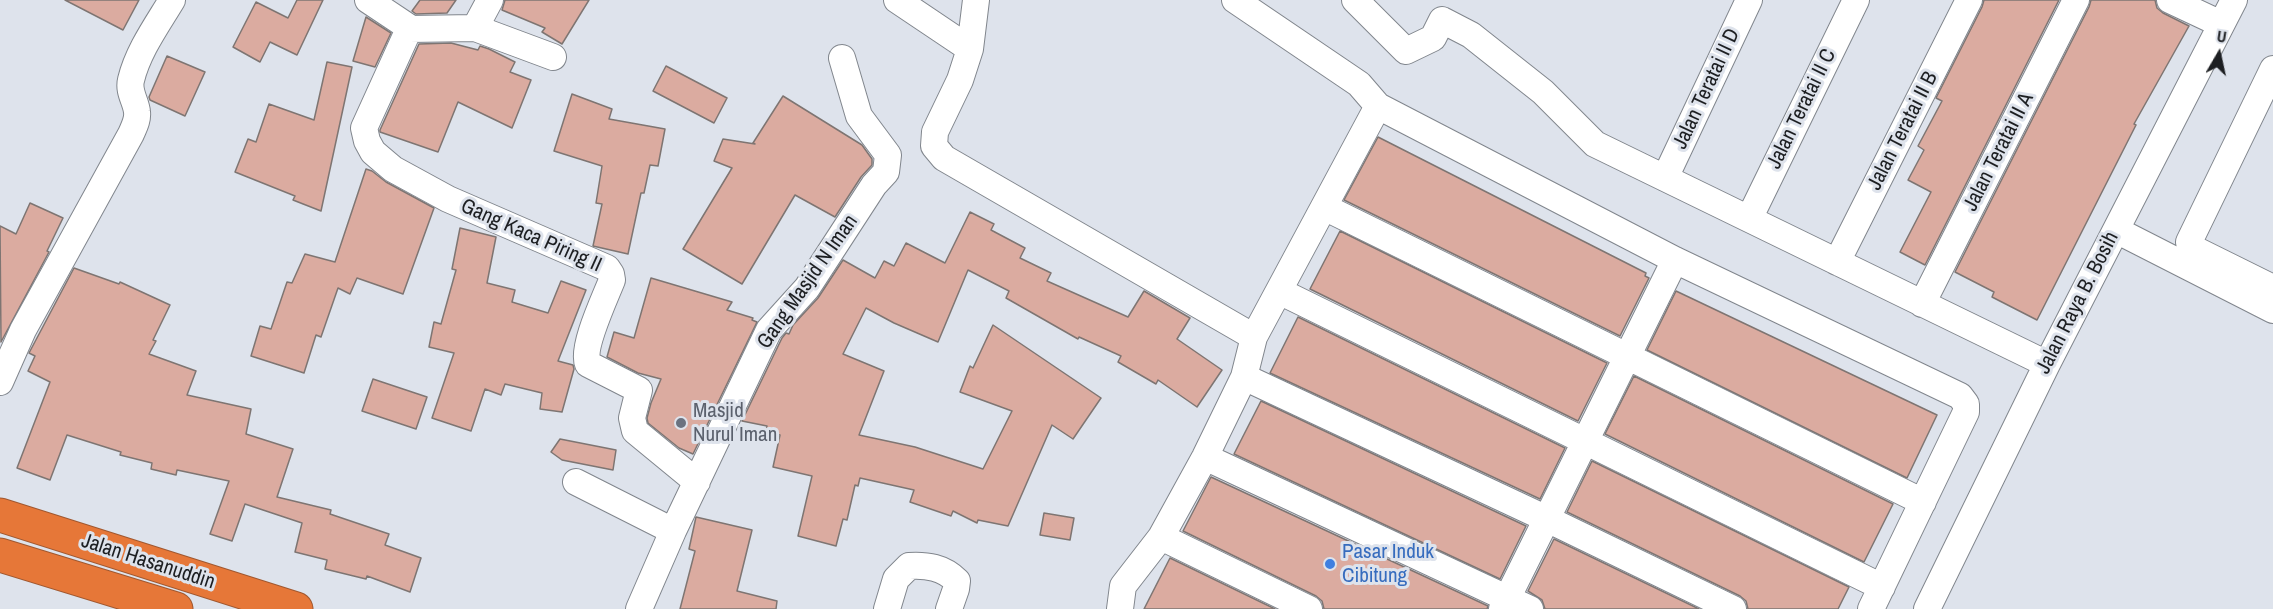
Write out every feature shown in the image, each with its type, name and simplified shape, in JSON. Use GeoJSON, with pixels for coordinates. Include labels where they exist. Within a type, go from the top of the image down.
{"type":"FeatureCollection","features":[{"type":"Feature","properties":{"kind":"highway","name":"Jalan Hasanuddin"},"geometry":{"type":"LineString","coordinates":[[0,515],[296,609]]}},
{"type":"Feature","properties":{"kind":"highway","name":"Jalan Hasanuddin"},"geometry":{"type":"LineString","coordinates":[[0,555],[176,609]]}},
{"type":"Feature","properties":{"kind":"street"},"geometry":{"type":"LineString","coordinates":[[0,382],[23,330],[131,134],[137,120],[137,109],[132,99],[130,82],[143,48],[172,0]]}},
{"type":"Feature","properties":{"kind":"street"},"geometry":{"type":"LineString","coordinates":[[368,0],[409,29],[475,28],[553,57]]}},
{"type":"Feature","properties":{"kind":"street"},"geometry":{"type":"LineString","coordinates":[[475,28],[490,0]]}},
{"type":"Feature","properties":{"kind":"street"},"geometry":{"type":"LineString","coordinates":[[897,0],[970,49]]}},
{"type":"Feature","properties":{"kind":"street"},"geometry":{"type":"LineString","coordinates":[[976,0],[970,49],[960,80],[935,132],[934,146],[944,158],[1254,337]]}},
{"type":"Feature","properties":{"kind":"street"},"geometry":{"type":"LineString","coordinates":[[1235,0],[1359,84],[1378,106],[1675,260],[1960,396],[1966,404],[1966,412],[1876,598],[1585,441],[1279,291]]}},
{"type":"Feature","properties":{"kind":"street"},"geometry":{"type":"LineString","coordinates":[[1355,0],[1406,51],[1433,38],[1442,20],[1472,35],[1543,92],[1594,144],[2047,364]]}},
{"type":"Feature","properties":{"kind":"street","name":"Jalan Teratai II D"},"geometry":{"type":"LineString","coordinates":[[1665,178],[1749,0]]}},
{"type":"Feature","properties":{"kind":"street","name":"Jalan Teratai II C"},"geometry":{"type":"LineString","coordinates":[[1749,219],[1856,0]]}},
{"type":"Feature","properties":{"kind":"street","name":"Jalan Teratai II B"},"geometry":{"type":"LineString","coordinates":[[1837,262],[1970,0]]}},
{"type":"Feature","properties":{"kind":"street","name":"Jalan Teratai II A"},"geometry":{"type":"LineString","coordinates":[[1923,304],[2076,0]]}},
{"type":"Feature","properties":{"kind":"street"},"geometry":{"type":"LineString","coordinates":[[2170,0],[2221,24]]}},
{"type":"Feature","properties":{"kind":"street","name":"Jalan Raya B. Bosih"},"geometry":{"type":"LineString","coordinates":[[1928,609],[2047,364],[2234,0]]}},
{"type":"Feature","properties":{"kind":"street","name":"Gang Kaca Piring II"},"geometry":{"type":"LineString","coordinates":[[409,29],[364,128],[373,152],[393,169],[448,199],[607,268],[612,279],[589,342],[586,359],[588,364],[639,390],[632,418],[635,431],[697,482]]}},
{"type":"Feature","properties":{"kind":"street","name":"Gang Masjid N Iman"},"geometry":{"type":"LineString","coordinates":[[639,609],[673,531],[769,330],[807,288],[874,185],[886,172],[888,155],[859,116],[842,58]]}},
{"type":"Feature","properties":{"kind":"street"},"geometry":{"type":"LineString","coordinates":[[2273,69],[2189,242],[2190,247],[2273,288]]}},
{"type":"Feature","properties":{"kind":"street"},"geometry":{"type":"LineString","coordinates":[[1120,609],[1123,586],[1161,537],[1205,457],[1244,378],[1254,337],[1378,106]]}},
{"type":"Feature","properties":{"kind":"street"},"geometry":{"type":"LineString","coordinates":[[1323,207],[1923,502]]}},
{"type":"Feature","properties":{"kind":"street"},"geometry":{"type":"LineString","coordinates":[[2116,230],[2273,310]]}},
{"type":"Feature","properties":{"kind":"street"},"geometry":{"type":"LineString","coordinates":[[1205,457],[1513,605],[1547,519],[1675,260]]}},
{"type":"Feature","properties":{"kind":"street"},"geometry":{"type":"LineString","coordinates":[[1244,378],[1547,519],[1733,609]]}},
{"type":"Feature","properties":{"kind":"street"},"geometry":{"type":"LineString","coordinates":[[576,482],[673,531]]}},
{"type":"Feature","properties":{"kind":"street"},"geometry":{"type":"LineString","coordinates":[[1161,537],[1309,609]]}},
{"type":"Feature","properties":{"kind":"street"},"geometry":{"type":"LineString","coordinates":[[887,609],[896,579],[909,566],[922,565],[949,573],[957,580],[957,589],[949,609]]}},
{"type":"Feature","properties":{"kind":"building"},"geometry":{"type":"Polygon","coordinates":[[[65,0],[139,0],[123,30],[65,0]]]}},
{"type":"Feature","properties":{"kind":"building"},"geometry":{"type":"Polygon","coordinates":[[[297,0],[323,0],[297,55],[270,42],[260,62],[233,47],[256,2],[288,18],[297,0]]]}},
{"type":"Feature","properties":{"kind":"building"},"geometry":{"type":"Polygon","coordinates":[[[420,0],[456,0],[447,13],[416,14],[412,11],[420,0]]]}},
{"type":"Feature","properties":{"kind":"building"},"geometry":{"type":"Polygon","coordinates":[[[505,0],[589,0],[562,44],[542,32],[545,28],[502,10],[505,0]]]}},
{"type":"Feature","properties":{"kind":"building"},"geometry":{"type":"Polygon","coordinates":[[[1984,0],[2059,0],[1925,265],[1900,252],[1931,192],[1908,180],[1924,150],[1918,146],[1942,101],[1936,98],[1984,0]]]}},
{"type":"Feature","properties":{"kind":"building"},"geometry":{"type":"Polygon","coordinates":[[[2091,0],[2155,0],[2157,8],[2163,13],[2189,26],[2134,124],[2136,125],[2037,320],[1992,297],[1994,292],[1955,272],[2091,0]]]}},
{"type":"Feature","properties":{"kind":"building"},"geometry":{"type":"Polygon","coordinates":[[[366,17],[391,33],[375,67],[353,61],[366,17]]]}},
{"type":"Feature","properties":{"kind":"building"},"geometry":{"type":"Polygon","coordinates":[[[451,43],[478,50],[480,46],[489,49],[515,62],[510,72],[531,80],[512,128],[458,102],[438,152],[380,132],[419,44],[451,43]]]}},
{"type":"Feature","properties":{"kind":"building"},"geometry":{"type":"Polygon","coordinates":[[[167,56],[205,72],[185,116],[150,100],[149,97],[167,56]]]}},
{"type":"Feature","properties":{"kind":"building"},"geometry":{"type":"Polygon","coordinates":[[[327,62],[352,67],[321,211],[293,200],[295,196],[235,172],[248,139],[256,142],[269,104],[314,120],[327,62]]]}},
{"type":"Feature","properties":{"kind":"building"},"geometry":{"type":"Polygon","coordinates":[[[666,66],[727,98],[714,123],[653,91],[666,66]]]}},
{"type":"Feature","properties":{"kind":"building"},"geometry":{"type":"Polygon","coordinates":[[[572,94],[612,109],[609,119],[665,129],[658,166],[650,165],[644,193],[641,193],[628,254],[593,246],[602,204],[596,203],[602,166],[554,151],[572,94]]]}},
{"type":"Feature","properties":{"kind":"building"},"geometry":{"type":"Polygon","coordinates":[[[783,96],[862,145],[872,159],[872,165],[861,177],[835,217],[795,195],[742,284],[683,249],[732,168],[714,161],[723,139],[755,144],[753,143],[783,96]]]}},
{"type":"Feature","properties":{"kind":"building"},"geometry":{"type":"Polygon","coordinates":[[[1378,137],[1646,273],[1645,276],[1649,278],[1620,336],[1344,200],[1378,137]]]}},
{"type":"Feature","properties":{"kind":"building"},"geometry":{"type":"Polygon","coordinates":[[[366,169],[434,208],[403,294],[357,278],[350,294],[338,288],[321,337],[316,335],[304,373],[251,356],[260,326],[271,329],[287,282],[292,283],[305,254],[335,262],[366,169]]]}},
{"type":"Feature","properties":{"kind":"building"},"geometry":{"type":"Polygon","coordinates":[[[30,203],[63,218],[47,251],[49,252],[1,342],[0,226],[16,234],[30,203]]]}},
{"type":"Feature","properties":{"kind":"building"},"geometry":{"type":"Polygon","coordinates":[[[970,212],[994,224],[991,230],[1025,248],[1020,258],[1051,273],[1047,281],[1128,317],[1144,291],[1190,318],[1177,339],[1222,370],[1197,407],[1158,380],[1156,384],[1118,362],[1121,356],[1079,337],[1078,339],[1006,298],[1009,291],[968,270],[938,342],[866,308],[843,354],[884,371],[859,435],[915,447],[983,469],[1012,411],[960,392],[970,366],[973,368],[993,325],[1101,398],[1073,439],[1052,425],[1008,526],[978,520],[977,523],[953,511],[951,516],[910,502],[914,490],[860,478],[858,486],[855,485],[847,520],[843,519],[836,546],[798,536],[812,476],[773,467],[780,435],[766,431],[767,426],[742,421],[782,338],[786,333],[789,334],[793,325],[818,298],[843,260],[875,278],[884,261],[894,266],[906,243],[945,263],[970,212]]]}},
{"type":"Feature","properties":{"kind":"building"},"geometry":{"type":"Polygon","coordinates":[[[460,228],[496,237],[487,283],[515,290],[512,302],[548,313],[561,281],[586,290],[558,361],[573,365],[574,369],[562,412],[540,409],[542,393],[505,384],[501,395],[485,389],[471,431],[432,418],[454,353],[429,347],[434,322],[441,324],[456,270],[452,269],[460,228]]]}},
{"type":"Feature","properties":{"kind":"building"},"geometry":{"type":"Polygon","coordinates":[[[1340,231],[1607,363],[1578,421],[1310,289],[1340,231]]]}},
{"type":"Feature","properties":{"kind":"building"},"geometry":{"type":"Polygon","coordinates":[[[74,268],[119,284],[120,282],[170,305],[153,340],[156,341],[149,354],[196,371],[187,395],[251,409],[246,434],[293,449],[277,497],[331,510],[330,514],[389,534],[385,545],[421,558],[410,592],[367,576],[366,579],[325,569],[327,560],[295,552],[302,523],[245,504],[232,541],[210,534],[229,481],[177,470],[176,475],[151,469],[152,463],[120,455],[121,452],[67,435],[50,480],[17,468],[50,382],[28,371],[35,356],[29,353],[74,268]]]}},
{"type":"Feature","properties":{"kind":"building"},"geometry":{"type":"Polygon","coordinates":[[[651,278],[732,302],[727,310],[753,318],[752,320],[757,322],[693,454],[679,448],[648,423],[651,403],[661,379],[638,373],[607,357],[614,332],[634,338],[651,278]]]}},
{"type":"Feature","properties":{"kind":"building"},"geometry":{"type":"Polygon","coordinates":[[[1676,291],[1937,415],[1907,478],[1647,350],[1676,291]]]}},
{"type":"Feature","properties":{"kind":"building"},"geometry":{"type":"Polygon","coordinates":[[[1298,317],[1565,448],[1540,499],[1270,373],[1298,317]]]}},
{"type":"Feature","properties":{"kind":"building"},"geometry":{"type":"Polygon","coordinates":[[[1634,376],[1893,504],[1864,562],[1605,434],[1634,376]]]}},
{"type":"Feature","properties":{"kind":"building"},"geometry":{"type":"Polygon","coordinates":[[[373,379],[427,397],[416,429],[362,411],[373,379]]]}},
{"type":"Feature","properties":{"kind":"building"},"geometry":{"type":"Polygon","coordinates":[[[1261,401],[1526,526],[1500,579],[1234,454],[1261,401]]]}},
{"type":"Feature","properties":{"kind":"building"},"geometry":{"type":"Polygon","coordinates":[[[560,439],[616,450],[613,470],[562,460],[551,452],[560,439]]]}},
{"type":"Feature","properties":{"kind":"building"},"geometry":{"type":"Polygon","coordinates":[[[1592,461],[1849,587],[1838,609],[1748,609],[1746,601],[1740,596],[1567,512],[1592,461]]]}},
{"type":"Feature","properties":{"kind":"building","name":"Pasar Induk Cibitung"},"geometry":{"type":"Polygon","coordinates":[[[1211,477],[1488,606],[1487,609],[1324,609],[1322,601],[1316,596],[1183,531],[1211,477]]]}},
{"type":"Feature","properties":{"kind":"building"},"geometry":{"type":"Polygon","coordinates":[[[1044,513],[1074,518],[1070,540],[1040,535],[1044,513]]]}},
{"type":"Feature","properties":{"kind":"building"},"geometry":{"type":"Polygon","coordinates":[[[696,517],[752,530],[737,591],[777,601],[776,609],[680,609],[695,551],[689,549],[696,517]]]}},
{"type":"Feature","properties":{"kind":"building"},"geometry":{"type":"Polygon","coordinates":[[[1554,539],[1699,609],[1545,609],[1542,600],[1528,591],[1554,539]]]}},
{"type":"Feature","properties":{"kind":"building","name":"Pasar Induk Cibitung"},"geometry":{"type":"Polygon","coordinates":[[[1170,558],[1275,609],[1144,609],[1170,558]]]}},
{"type":"Feature","properties":{"kind":"place","name":"Masjid Nurul Iman"},"geometry":{"type":"Point","coordinates":[681,423]}},
{"type":"Feature","properties":{"kind":"place","name":"Pasar Induk Cibitung"},"geometry":{"type":"Point","coordinates":[1330,564]}}]}
